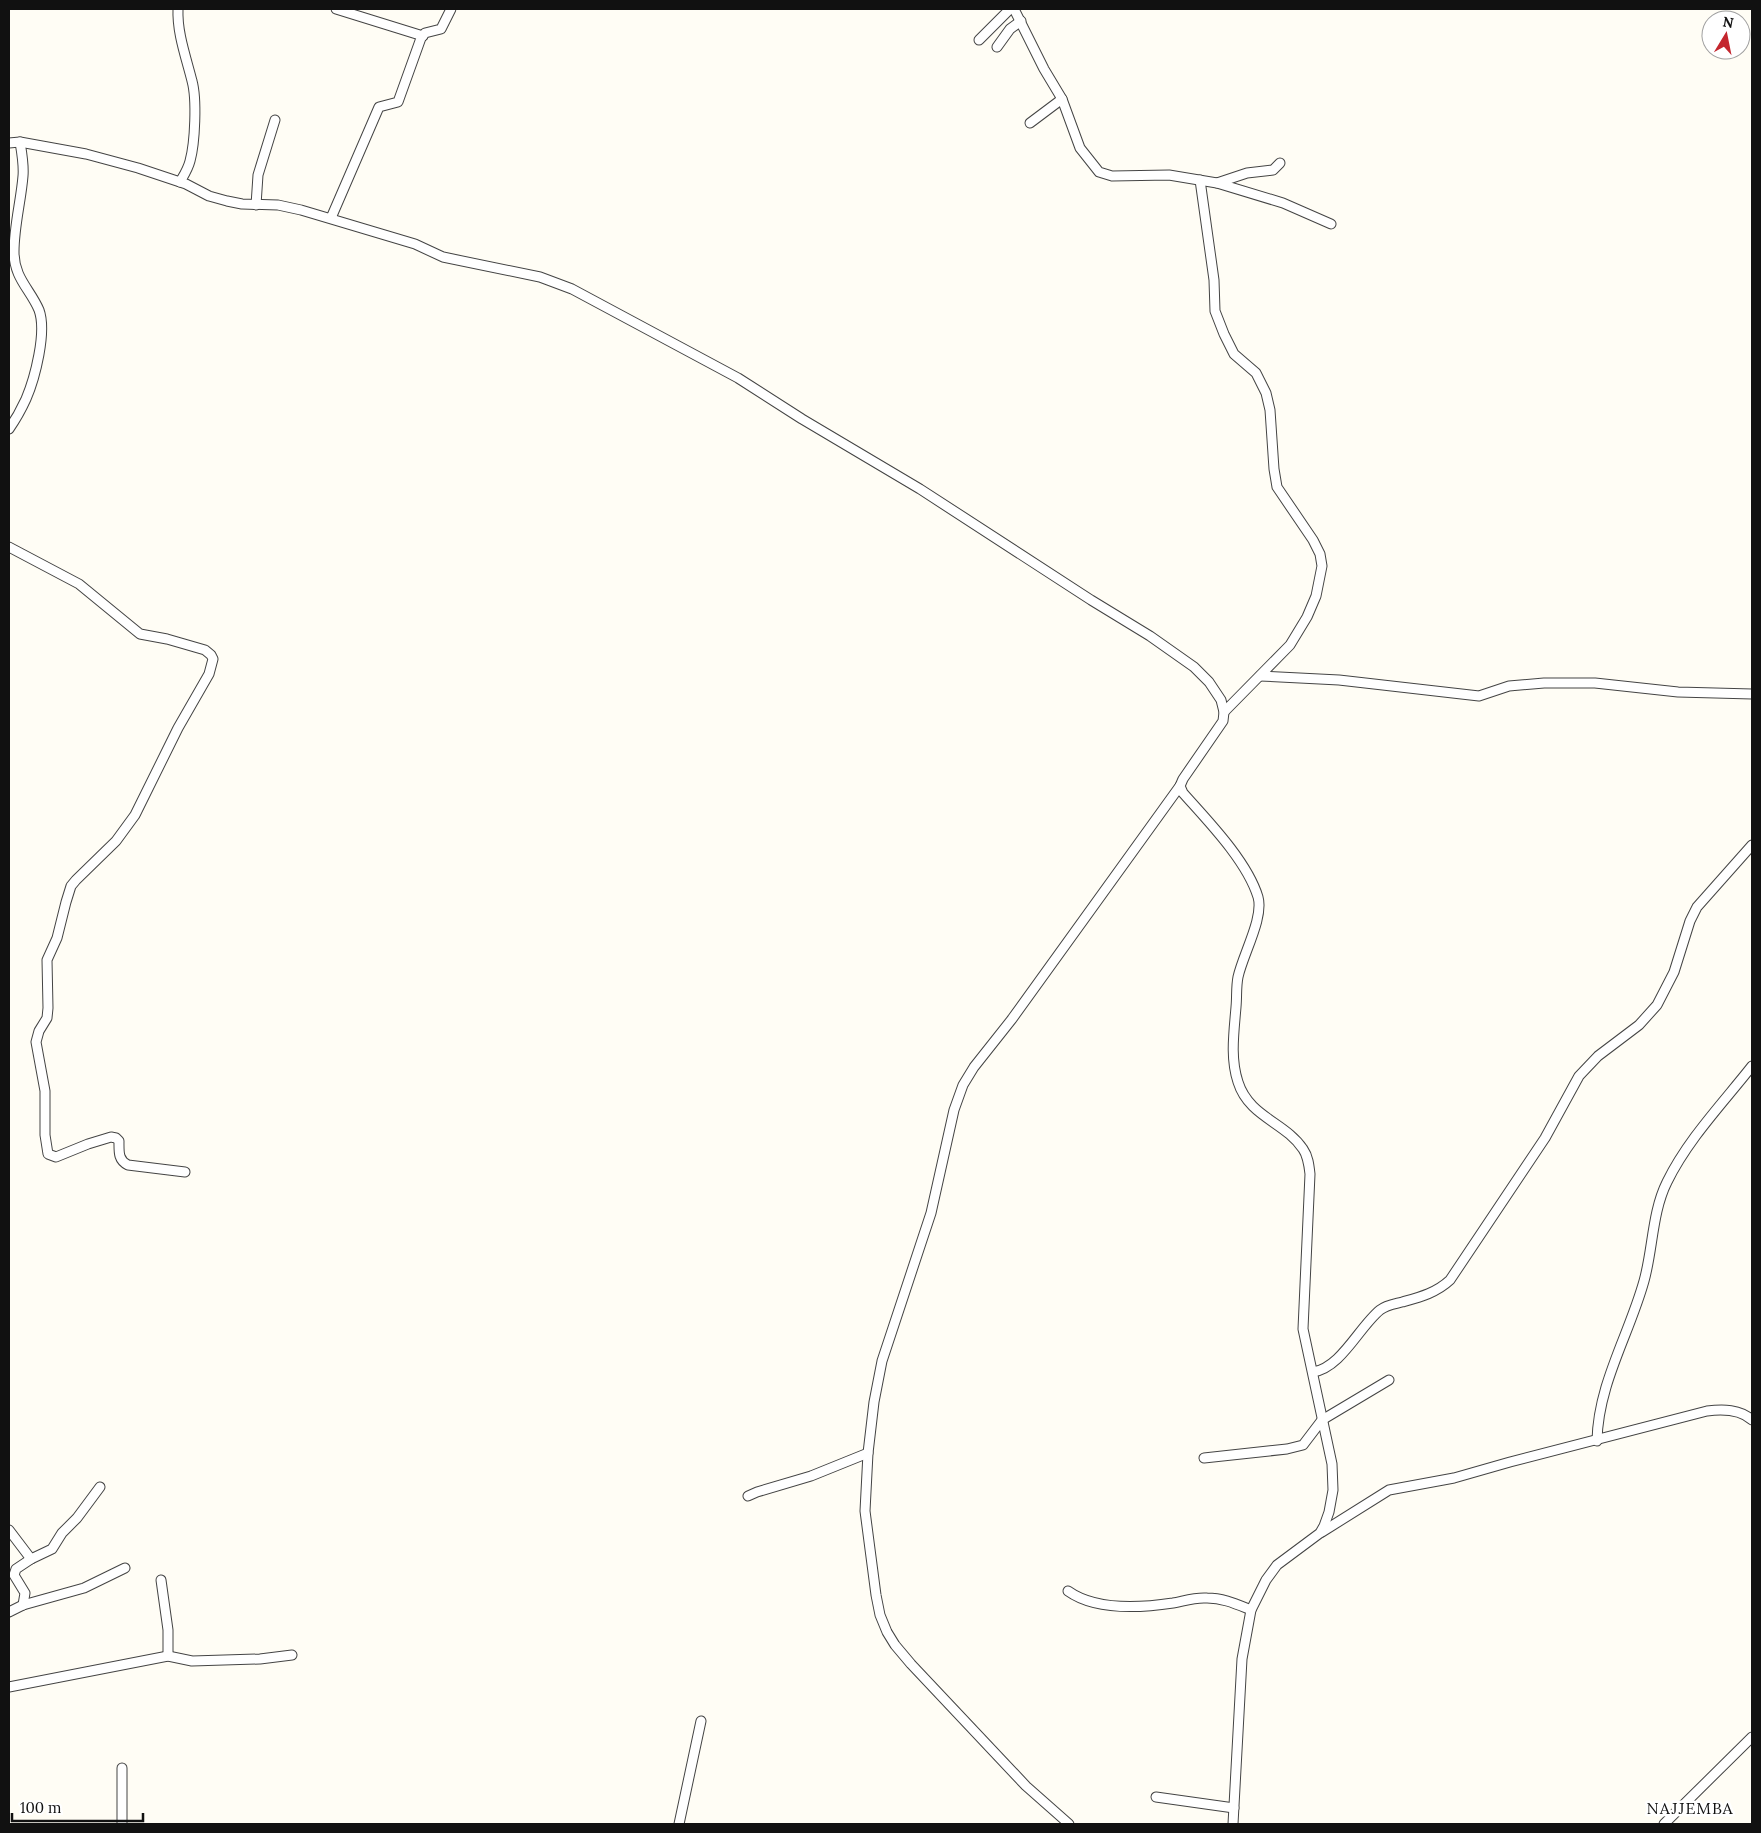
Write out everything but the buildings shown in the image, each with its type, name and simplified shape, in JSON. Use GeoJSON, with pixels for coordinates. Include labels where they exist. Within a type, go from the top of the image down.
{"type":"FeatureCollection","features":[{"type":"Feature","properties":{"kind":"street"},"geometry":{"type":"LineString","coordinates":[[178,9],[179,30],[193,83],[196,106],[193,151],[190,163],[180,182]]}},
{"type":"Feature","properties":{"kind":"street"},"geometry":{"type":"LineString","coordinates":[[336,9],[423,36]]}},
{"type":"Feature","properties":{"kind":"street"},"geometry":{"type":"LineString","coordinates":[[331,218],[379,107],[398,102],[420,38],[441,29],[451,9]]}},
{"type":"Feature","properties":{"kind":"street"},"geometry":{"type":"LineString","coordinates":[[979,40],[1010,9]]}},
{"type":"Feature","properties":{"kind":"street"},"geometry":{"type":"LineString","coordinates":[[1014,9],[1044,69],[1062,99],[1080,148],[1099,172],[1112,176],[1169,175],[1217,183],[1283,203],[1331,224]]}},
{"type":"Feature","properties":{"kind":"street"},"geometry":{"type":"LineString","coordinates":[[997,47],[1010,29],[1021,21]]}},
{"type":"Feature","properties":{"kind":"street"},"geometry":{"type":"LineString","coordinates":[[1030,123],[1062,99]]}},
{"type":"Feature","properties":{"kind":"street"},"geometry":{"type":"LineString","coordinates":[[256,205],[258,175],[275,120]]}},
{"type":"Feature","properties":{"kind":"street"},"geometry":{"type":"LineString","coordinates":[[9,142],[20,142],[86,154],[180,182],[209,196],[227,201],[256,205],[278,205],[331,218],[414,244],[443,257],[523,273],[558,283],[730,374],[927,493],[1090,600],[1150,636],[1194,667],[1209,682],[1221,700],[1224,712],[1223,721],[1219,728],[1180,786],[1012,1019],[974,1067],[963,1085],[954,1110],[930,1213],[882,1361],[874,1402],[865,1492],[866,1529],[880,1615],[887,1632],[895,1645],[917,1671],[1026,1786],[1069,1824]]}},
{"type":"Feature","properties":{"kind":"street"},"geometry":{"type":"LineString","coordinates":[[9,428],[19,415],[31,385],[42,334],[39,310],[23,286],[15,262],[15,236],[23,176],[20,142]]}},
{"type":"Feature","properties":{"kind":"street"},"geometry":{"type":"LineString","coordinates":[[1217,183],[1247,173],[1273,170],[1280,163]]}},
{"type":"Feature","properties":{"kind":"street"},"geometry":{"type":"LineString","coordinates":[[1200,180],[1214,280],[1215,311],[1234,354],[1256,373],[1266,393],[1270,410],[1277,487],[1313,540],[1320,554],[1322,566],[1316,596],[1308,617],[1290,645],[1224,712]]}},
{"type":"Feature","properties":{"kind":"street"},"geometry":{"type":"LineString","coordinates":[[9,547],[79,584],[140,634],[167,639],[205,650],[212,655],[213,659],[209,674],[178,728],[135,816],[116,841],[71,886],[56,938],[47,960],[48,1008],[36,1042],[45,1091],[45,1135],[48,1154],[56,1156],[88,1144],[116,1138],[119,1141],[121,1160],[128,1165],[185,1172]]}},
{"type":"Feature","properties":{"kind":"street"},"geometry":{"type":"LineString","coordinates":[[1260,676],[1339,680],[1479,696],[1509,686],[1544,683],[1595,683],[1678,692],[1752,694]]}},
{"type":"Feature","properties":{"kind":"street"},"geometry":{"type":"LineString","coordinates":[[1180,786],[1183,793],[1242,865],[1259,899],[1257,922],[1238,978],[1234,1060],[1237,1081],[1242,1093],[1252,1106],[1294,1139],[1304,1149],[1308,1160],[1310,1174],[1303,1320],[1304,1340],[1313,1372],[1332,1464],[1333,1490],[1327,1520],[1320,1533]]}},
{"type":"Feature","properties":{"kind":"street"},"geometry":{"type":"LineString","coordinates":[[1313,1372],[1321,1371],[1336,1360],[1375,1315],[1384,1308],[1429,1294],[1450,1280],[1545,1138],[1579,1076],[1598,1056],[1640,1024],[1657,1005],[1674,972],[1690,921],[1697,906],[1752,845]]}},
{"type":"Feature","properties":{"kind":"street"},"geometry":{"type":"LineString","coordinates":[[1597,1441],[1599,1412],[1604,1391],[1644,1283],[1660,1199],[1666,1183],[1677,1162],[1752,1066]]}},
{"type":"Feature","properties":{"kind":"street"},"geometry":{"type":"LineString","coordinates":[[1204,1458],[1287,1449],[1303,1445],[1322,1420],[1389,1380]]}},
{"type":"Feature","properties":{"kind":"street"},"geometry":{"type":"LineString","coordinates":[[1234,1824],[1242,1659],[1251,1610],[1261,1588],[1277,1565],[1320,1533],[1389,1490],[1454,1478],[1707,1411],[1730,1410],[1751,1415]]}},
{"type":"Feature","properties":{"kind":"street"},"geometry":{"type":"LineString","coordinates":[[748,1496],[811,1476],[868,1453]]}},
{"type":"Feature","properties":{"kind":"street"},"geometry":{"type":"LineString","coordinates":[[23,1606],[24,1594],[14,1572],[31,1559],[52,1549],[62,1533],[77,1518],[100,1487]]}},
{"type":"Feature","properties":{"kind":"street"},"geometry":{"type":"LineString","coordinates":[[9,1530],[31,1559]]}},
{"type":"Feature","properties":{"kind":"street"},"geometry":{"type":"LineString","coordinates":[[9,1612],[84,1588],[125,1568]]}},
{"type":"Feature","properties":{"kind":"street"},"geometry":{"type":"LineString","coordinates":[[161,1580],[168,1630],[168,1656]]}},
{"type":"Feature","properties":{"kind":"street"},"geometry":{"type":"LineString","coordinates":[[1068,1591],[1078,1598],[1112,1605],[1154,1605],[1210,1598],[1226,1600],[1251,1610]]}},
{"type":"Feature","properties":{"kind":"street"},"geometry":{"type":"LineString","coordinates":[[9,1687],[168,1656],[192,1661],[260,1659],[292,1655]]}},
{"type":"Feature","properties":{"kind":"street"},"geometry":{"type":"LineString","coordinates":[[679,1824],[702,1721]]}},
{"type":"Feature","properties":{"kind":"street"},"geometry":{"type":"LineString","coordinates":[[1664,1824],[1752,1737]]}},
{"type":"Feature","properties":{"kind":"street"},"geometry":{"type":"LineString","coordinates":[[122,1768],[122,1824]]}},
{"type":"Feature","properties":{"kind":"street"},"geometry":{"type":"LineString","coordinates":[[1156,1797],[1234,1808]]}},
{"type":"Feature","properties":{"kind":"district","name":"NAJJEMBA"},"geometry":{"type":"Point","coordinates":[1690,1808]}}]}
